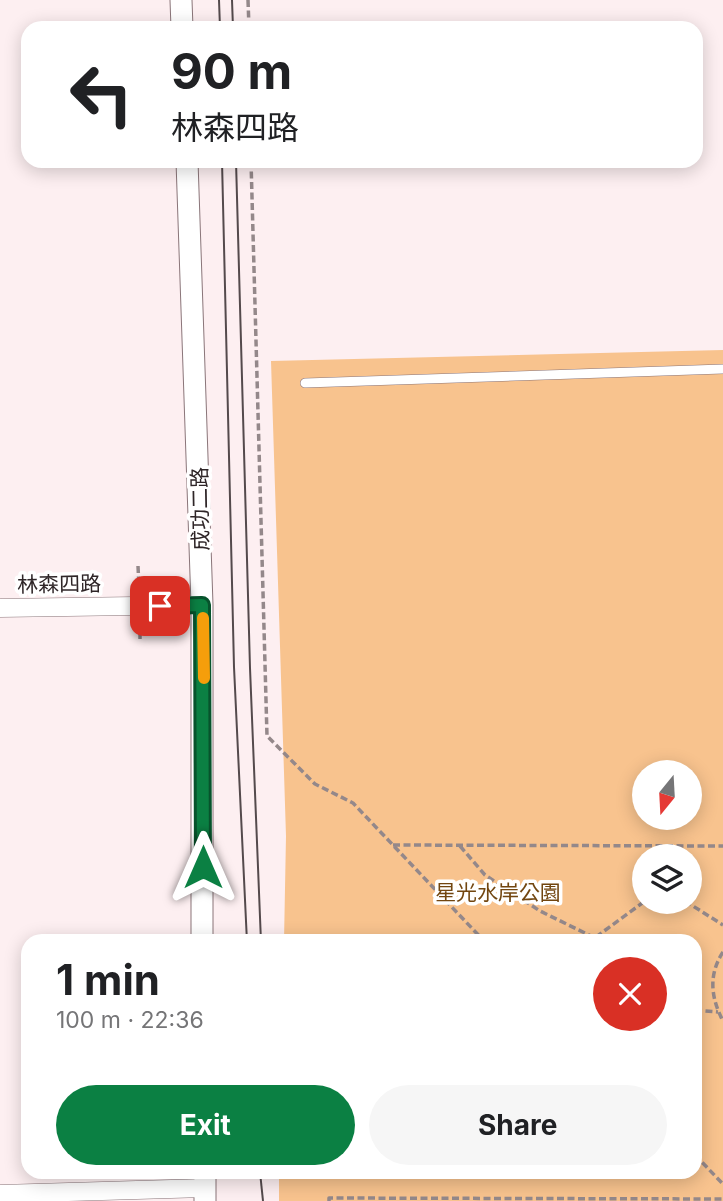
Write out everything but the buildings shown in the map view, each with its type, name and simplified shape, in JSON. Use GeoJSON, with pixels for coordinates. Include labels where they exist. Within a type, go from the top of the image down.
{"type":"FeatureCollection","features":[{"type":"Feature","properties":{"kind":"street"},"geometry":{"type":"LineString","coordinates":[[181,0],[182,21]]}},
{"type":"Feature","properties":{"kind":"street","name":"成功二路"},"geometry":{"type":"LineString","coordinates":[[187,168],[202,605],[202,934]]}},
{"type":"Feature","properties":{"kind":"street","name":"林森四路"},"geometry":{"type":"LineString","coordinates":[[0,608],[202,605]]}},
{"type":"Feature","properties":{"kind":"street"},"geometry":{"type":"LineString","coordinates":[[0,1194],[205,1187]]}},
{"type":"Feature","properties":{"kind":"lane"},"geometry":{"type":"LineString","coordinates":[[305,383],[723,369]]}},
{"type":"Feature","properties":{"kind":"path"},"geometry":{"type":"LineString","coordinates":[[248,0],[249,21]]}},
{"type":"Feature","properties":{"kind":"path"},"geometry":{"type":"LineString","coordinates":[[251,168],[267,736],[315,783],[353,803],[477,934]]}},
{"type":"Feature","properties":{"kind":"path"},"geometry":{"type":"LineString","coordinates":[[393,845],[632,846]]}},
{"type":"Feature","properties":{"kind":"path"},"geometry":{"type":"LineString","coordinates":[[460,845],[485,875],[540,911],[586,934]]}},
{"type":"Feature","properties":{"kind":"path"},"geometry":{"type":"LineString","coordinates":[[702,846],[723,846]]}},
{"type":"Feature","properties":{"kind":"path"},"geometry":{"type":"LineString","coordinates":[[602,934],[632,911]]}},
{"type":"Feature","properties":{"kind":"path"},"geometry":{"type":"LineString","coordinates":[[702,912],[723,925]]}},
{"type":"Feature","properties":{"kind":"path"},"geometry":{"type":"LineString","coordinates":[[723,952],[716,962],[712,982],[718,1012],[723,1021]]}},
{"type":"Feature","properties":{"kind":"path"},"geometry":{"type":"LineString","coordinates":[[702,1011],[718,1012]]}},
{"type":"Feature","properties":{"kind":"path"},"geometry":{"type":"LineString","coordinates":[[702,1162],[723,1184]]}},
{"type":"Feature","properties":{"kind":"path"},"geometry":{"type":"LineString","coordinates":[[329,1201],[329,1198],[723,1199]]}},
{"type":"Feature","properties":{"kind":"green space","name":"星光水岸公園"},"geometry":{"type":"Polygon","coordinates":[[[723,350],[723,1201],[279,1201],[279,1179],[702,1179],[702,934],[284,934],[286,836],[271,361],[723,350]]]}},
{"type":"Feature","properties":{"kind":"tram line"},"geometry":{"type":"LineString","coordinates":[[219,0],[220,21]]}},
{"type":"Feature","properties":{"kind":"tram line"},"geometry":{"type":"LineString","coordinates":[[232,0],[233,21]]}},
{"type":"Feature","properties":{"kind":"tram line"},"geometry":{"type":"LineString","coordinates":[[222,168],[234,667],[247,934]]}},
{"type":"Feature","properties":{"kind":"tram line"},"geometry":{"type":"LineString","coordinates":[[236,168],[250,668],[261,934]]}},
{"type":"Feature","properties":{"kind":"tram line"},"geometry":{"type":"LineString","coordinates":[[261,1179],[263,1201]]}},
{"type":"Feature","properties":{"kind":"slow traffic"},"geometry":{"type":"LineString","coordinates":[[203,618],[204,678]]}},
{"type":"Feature","properties":{"kind":"route"},"geometry":{"type":"LineString","coordinates":[[160,606],[202,605],[203,867]]}}]}
